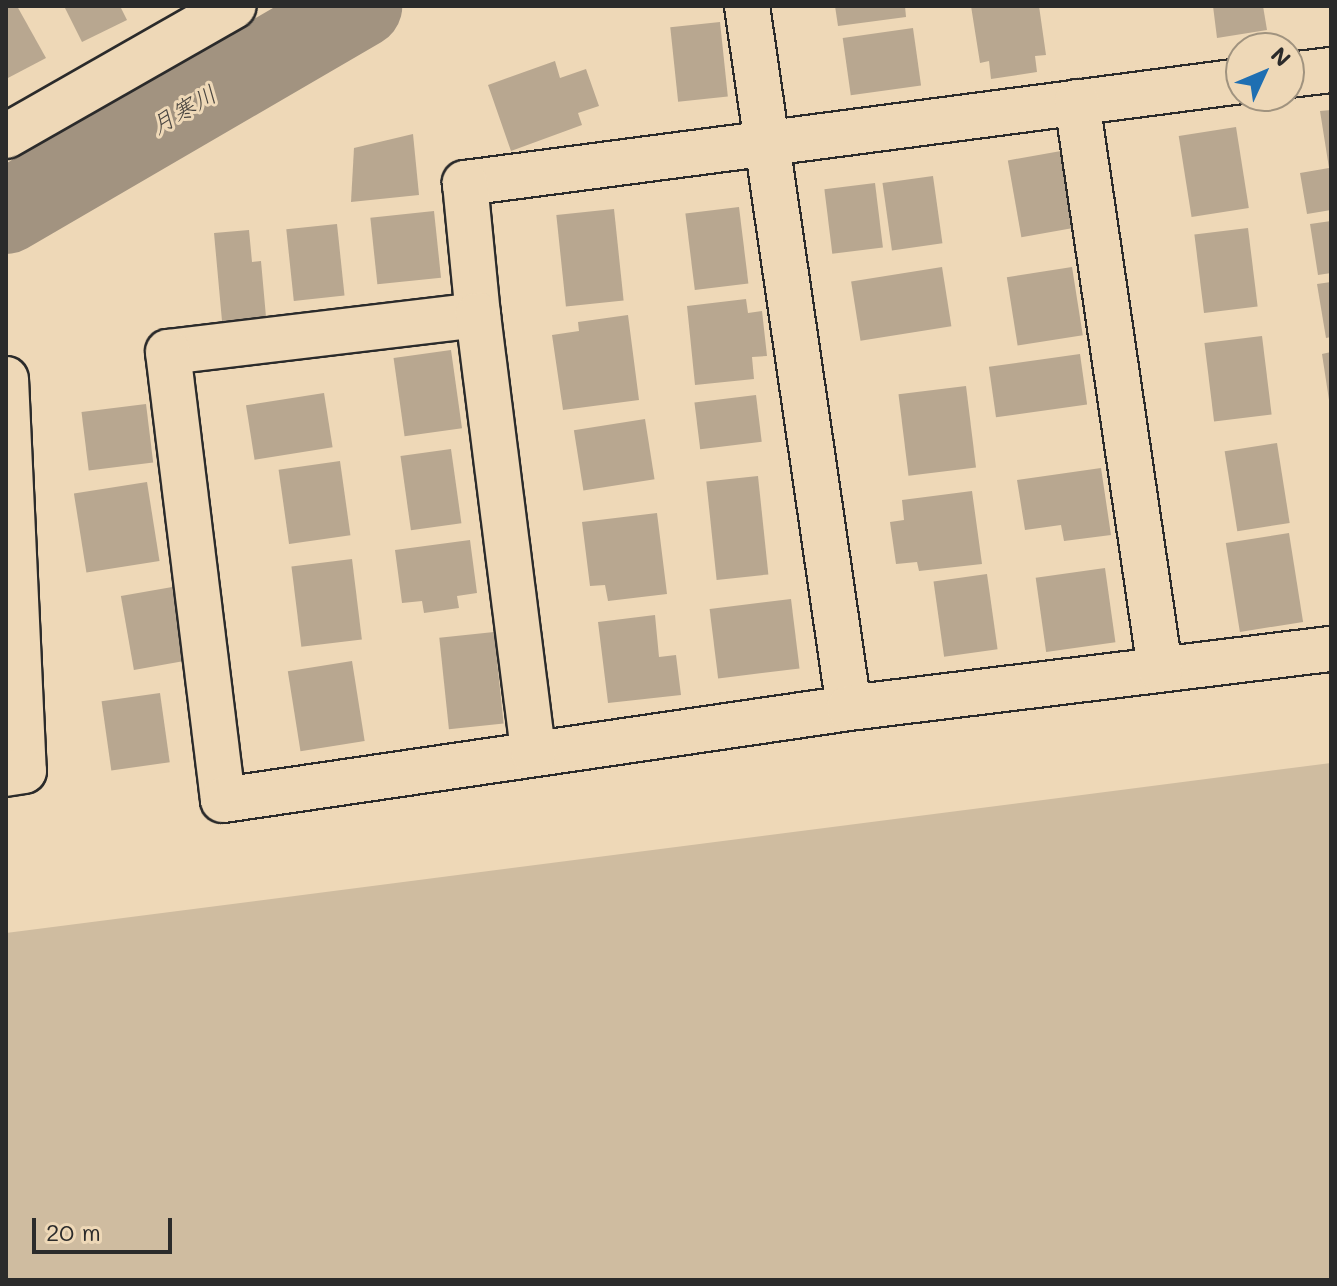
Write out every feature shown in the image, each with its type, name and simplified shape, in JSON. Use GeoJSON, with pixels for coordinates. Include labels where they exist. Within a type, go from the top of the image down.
{"type":"FeatureCollection","features":[{"type":"Feature","properties":{"kind":"street"},"geometry":{"type":"LineString","coordinates":[[6,136],[234,6]]}},
{"type":"Feature","properties":{"kind":"street"},"geometry":{"type":"LineString","coordinates":[[747,6],[770,147],[849,708]]}},
{"type":"Feature","properties":{"kind":"street"},"geometry":{"type":"LineString","coordinates":[[1305,73],[1331,70]]}},
{"type":"Feature","properties":{"kind":"street"},"geometry":{"type":"LineString","coordinates":[[533,753],[478,315],[465,183],[770,147],[1225,83]]}},
{"type":"Feature","properties":{"kind":"street"},"geometry":{"type":"LineString","coordinates":[[1077,102],[1160,669]]}},
{"type":"Feature","properties":{"kind":"street"},"geometry":{"type":"LineString","coordinates":[[478,315],[168,352],[223,800],[849,708],[1331,649]]}},
{"type":"Feature","properties":{"kind":"street"},"geometry":{"type":"LineString","coordinates":[[6,379],[24,771],[6,774]]}},
{"type":"Feature","properties":{"kind":"shaded area"},"geometry":{"type":"Polygon","coordinates":[[[1331,763],[1331,1280],[6,1280],[6,933],[1331,763]]]}},
{"type":"Feature","properties":{"kind":"building"},"geometry":{"type":"Polygon","coordinates":[[[6,6],[17,6],[46,58],[6,79],[6,6]]]}},
{"type":"Feature","properties":{"kind":"building"},"geometry":{"type":"Polygon","coordinates":[[[64,6],[120,6],[127,20],[82,42],[64,6]]]}},
{"type":"Feature","properties":{"kind":"building"},"geometry":{"type":"Polygon","coordinates":[[[835,6],[905,6],[906,17],[838,26],[835,6]]]}},
{"type":"Feature","properties":{"kind":"building"},"geometry":{"type":"Polygon","coordinates":[[[971,6],[1039,6],[1046,55],[1035,56],[1037,72],[991,79],[989,61],[980,63],[971,6]]]}},
{"type":"Feature","properties":{"kind":"building"},"geometry":{"type":"Polygon","coordinates":[[[1213,6],[1263,6],[1267,30],[1225,32],[1225,37],[1217,38],[1213,6]]]}},
{"type":"Feature","properties":{"kind":"building"},"geometry":{"type":"Polygon","coordinates":[[[720,22],[728,97],[678,102],[670,27],[720,22]]]}},
{"type":"Feature","properties":{"kind":"building"},"geometry":{"type":"Polygon","coordinates":[[[913,28],[921,85],[851,95],[843,38],[913,28]]]}},
{"type":"Feature","properties":{"kind":"building"},"geometry":{"type":"Polygon","coordinates":[[[555,61],[560,78],[586,69],[599,106],[578,113],[582,125],[511,151],[488,85],[555,61]]]}},
{"type":"Feature","properties":{"kind":"building"},"geometry":{"type":"Polygon","coordinates":[[[1331,110],[1331,210],[1307,214],[1300,173],[1329,168],[1320,111],[1331,110]]]}},
{"type":"Feature","properties":{"kind":"building"},"geometry":{"type":"Polygon","coordinates":[[[1236,127],[1249,208],[1192,217],[1179,136],[1236,127]]]}},
{"type":"Feature","properties":{"kind":"building"},"geometry":{"type":"Polygon","coordinates":[[[413,134],[419,195],[351,202],[354,148],[413,134]]]}},
{"type":"Feature","properties":{"kind":"building"},"geometry":{"type":"Polygon","coordinates":[[[1061,151],[1075,228],[1021,237],[1008,160],[1061,151]]]}},
{"type":"Feature","properties":{"kind":"building"},"geometry":{"type":"Polygon","coordinates":[[[933,176],[942,243],[892,250],[882,183],[933,176]]]}},
{"type":"Feature","properties":{"kind":"building"},"geometry":{"type":"Polygon","coordinates":[[[875,183],[883,248],[832,254],[824,189],[875,183]]]}},
{"type":"Feature","properties":{"kind":"building"},"geometry":{"type":"Polygon","coordinates":[[[739,207],[748,283],[695,290],[685,214],[739,207]]]}},
{"type":"Feature","properties":{"kind":"building"},"geometry":{"type":"Polygon","coordinates":[[[614,209],[624,300],[566,307],[556,215],[614,209]]]}},
{"type":"Feature","properties":{"kind":"building"},"geometry":{"type":"Polygon","coordinates":[[[434,211],[441,278],[377,284],[370,218],[434,211]]]}},
{"type":"Feature","properties":{"kind":"building"},"geometry":{"type":"Polygon","coordinates":[[[1331,221],[1331,273],[1318,275],[1310,224],[1331,221]]]}},
{"type":"Feature","properties":{"kind":"building"},"geometry":{"type":"Polygon","coordinates":[[[337,224],[345,296],[294,301],[286,229],[337,224]]]}},
{"type":"Feature","properties":{"kind":"building"},"geometry":{"type":"Polygon","coordinates":[[[1248,228],[1258,306],[1204,313],[1194,235],[1248,228]]]}},
{"type":"Feature","properties":{"kind":"building"},"geometry":{"type":"Polygon","coordinates":[[[249,230],[252,262],[261,261],[266,317],[222,321],[214,233],[249,230]]]}},
{"type":"Feature","properties":{"kind":"building"},"geometry":{"type":"Polygon","coordinates":[[[942,267],[951,326],[861,341],[851,281],[942,267]]]}},
{"type":"Feature","properties":{"kind":"building"},"geometry":{"type":"Polygon","coordinates":[[[1072,267],[1083,335],[1018,345],[1007,277],[1072,267]]]}},
{"type":"Feature","properties":{"kind":"building"},"geometry":{"type":"Polygon","coordinates":[[[1331,282],[1331,337],[1326,338],[1317,284],[1331,282]]]}},
{"type":"Feature","properties":{"kind":"building"},"geometry":{"type":"Polygon","coordinates":[[[746,299],[748,313],[762,311],[767,356],[752,357],[754,379],[695,385],[687,306],[746,299]]]}},
{"type":"Feature","properties":{"kind":"building"},"geometry":{"type":"Polygon","coordinates":[[[628,315],[639,400],[563,410],[552,335],[579,331],[578,322],[628,315]]]}},
{"type":"Feature","properties":{"kind":"building"},"geometry":{"type":"Polygon","coordinates":[[[1262,336],[1272,414],[1214,421],[1204,343],[1262,336]]]}},
{"type":"Feature","properties":{"kind":"building"},"geometry":{"type":"Polygon","coordinates":[[[451,350],[462,428],[405,436],[394,358],[451,350]]]}},
{"type":"Feature","properties":{"kind":"building"},"geometry":{"type":"Polygon","coordinates":[[[1331,352],[1331,400],[1329,400],[1322,354],[1331,352]]]}},
{"type":"Feature","properties":{"kind":"building"},"geometry":{"type":"Polygon","coordinates":[[[1080,354],[1087,405],[996,417],[989,367],[1080,354]]]}},
{"type":"Feature","properties":{"kind":"building"},"geometry":{"type":"Polygon","coordinates":[[[966,386],[976,467],[909,476],[899,394],[966,386]]]}},
{"type":"Feature","properties":{"kind":"building"},"geometry":{"type":"Polygon","coordinates":[[[324,393],[333,447],[255,460],[246,405],[324,393]]]}},
{"type":"Feature","properties":{"kind":"building"},"geometry":{"type":"Polygon","coordinates":[[[756,395],[762,442],[700,449],[694,403],[756,395]]]}},
{"type":"Feature","properties":{"kind":"building"},"geometry":{"type":"Polygon","coordinates":[[[146,404],[153,463],[89,470],[81,412],[146,404]]]}},
{"type":"Feature","properties":{"kind":"building"},"geometry":{"type":"Polygon","coordinates":[[[645,419],[655,479],[583,491],[574,430],[645,419]]]}},
{"type":"Feature","properties":{"kind":"building"},"geometry":{"type":"Polygon","coordinates":[[[1277,443],[1290,523],[1237,531],[1225,451],[1277,443]]]}},
{"type":"Feature","properties":{"kind":"building"},"geometry":{"type":"Polygon","coordinates":[[[451,449],[461,523],[411,530],[400,456],[451,449]]]}},
{"type":"Feature","properties":{"kind":"building"},"geometry":{"type":"Polygon","coordinates":[[[340,461],[350,535],[289,544],[279,470],[340,461]]]}},
{"type":"Feature","properties":{"kind":"building"},"geometry":{"type":"Polygon","coordinates":[[[1101,468],[1111,535],[1064,541],[1061,525],[1025,530],[1017,480],[1101,468]]]}},
{"type":"Feature","properties":{"kind":"building"},"geometry":{"type":"Polygon","coordinates":[[[758,476],[768,574],[717,580],[706,481],[758,476]]]}},
{"type":"Feature","properties":{"kind":"building"},"geometry":{"type":"Polygon","coordinates":[[[147,482],[160,561],[86,573],[74,494],[147,482]]]}},
{"type":"Feature","properties":{"kind":"building"},"geometry":{"type":"Polygon","coordinates":[[[972,491],[982,564],[919,571],[917,562],[896,564],[890,522],[904,520],[902,500],[972,491]]]}},
{"type":"Feature","properties":{"kind":"building"},"geometry":{"type":"Polygon","coordinates":[[[657,513],[667,594],[608,601],[605,585],[590,586],[582,522],[657,513]]]}},
{"type":"Feature","properties":{"kind":"building"},"geometry":{"type":"Polygon","coordinates":[[[1289,533],[1303,622],[1240,632],[1226,543],[1289,533]]]}},
{"type":"Feature","properties":{"kind":"building"},"geometry":{"type":"Polygon","coordinates":[[[470,540],[477,593],[457,596],[459,608],[424,613],[422,601],[402,603],[395,550],[470,540]]]}},
{"type":"Feature","properties":{"kind":"building"},"geometry":{"type":"Polygon","coordinates":[[[352,559],[362,639],[301,647],[291,566],[352,559]]]}},
{"type":"Feature","properties":{"kind":"building"},"geometry":{"type":"Polygon","coordinates":[[[1105,568],[1115,642],[1046,652],[1036,578],[1105,568]]]}},
{"type":"Feature","properties":{"kind":"building"},"geometry":{"type":"Polygon","coordinates":[[[987,574],[998,649],[944,657],[934,582],[987,574]]]}},
{"type":"Feature","properties":{"kind":"building"},"geometry":{"type":"Polygon","coordinates":[[[178,586],[191,660],[134,670],[121,596],[178,586]]]}},
{"type":"Feature","properties":{"kind":"building"},"geometry":{"type":"Polygon","coordinates":[[[791,599],[800,668],[718,678],[710,609],[791,599]]]}},
{"type":"Feature","properties":{"kind":"building"},"geometry":{"type":"Polygon","coordinates":[[[655,615],[659,657],[676,655],[681,695],[608,703],[598,622],[655,615]]]}},
{"type":"Feature","properties":{"kind":"building"},"geometry":{"type":"Polygon","coordinates":[[[494,632],[504,723],[449,729],[439,638],[494,632]]]}},
{"type":"Feature","properties":{"kind":"building"},"geometry":{"type":"Polygon","coordinates":[[[352,661],[365,741],[300,751],[288,671],[352,661]]]}},
{"type":"Feature","properties":{"kind":"building"},"geometry":{"type":"Polygon","coordinates":[[[160,693],[170,762],[111,771],[102,701],[160,693]]]}},
{"type":"Feature","properties":{"kind":"waterway","name":"月寒川"},"geometry":{"type":"LineString","coordinates":[[6,212],[360,6]]}}]}
